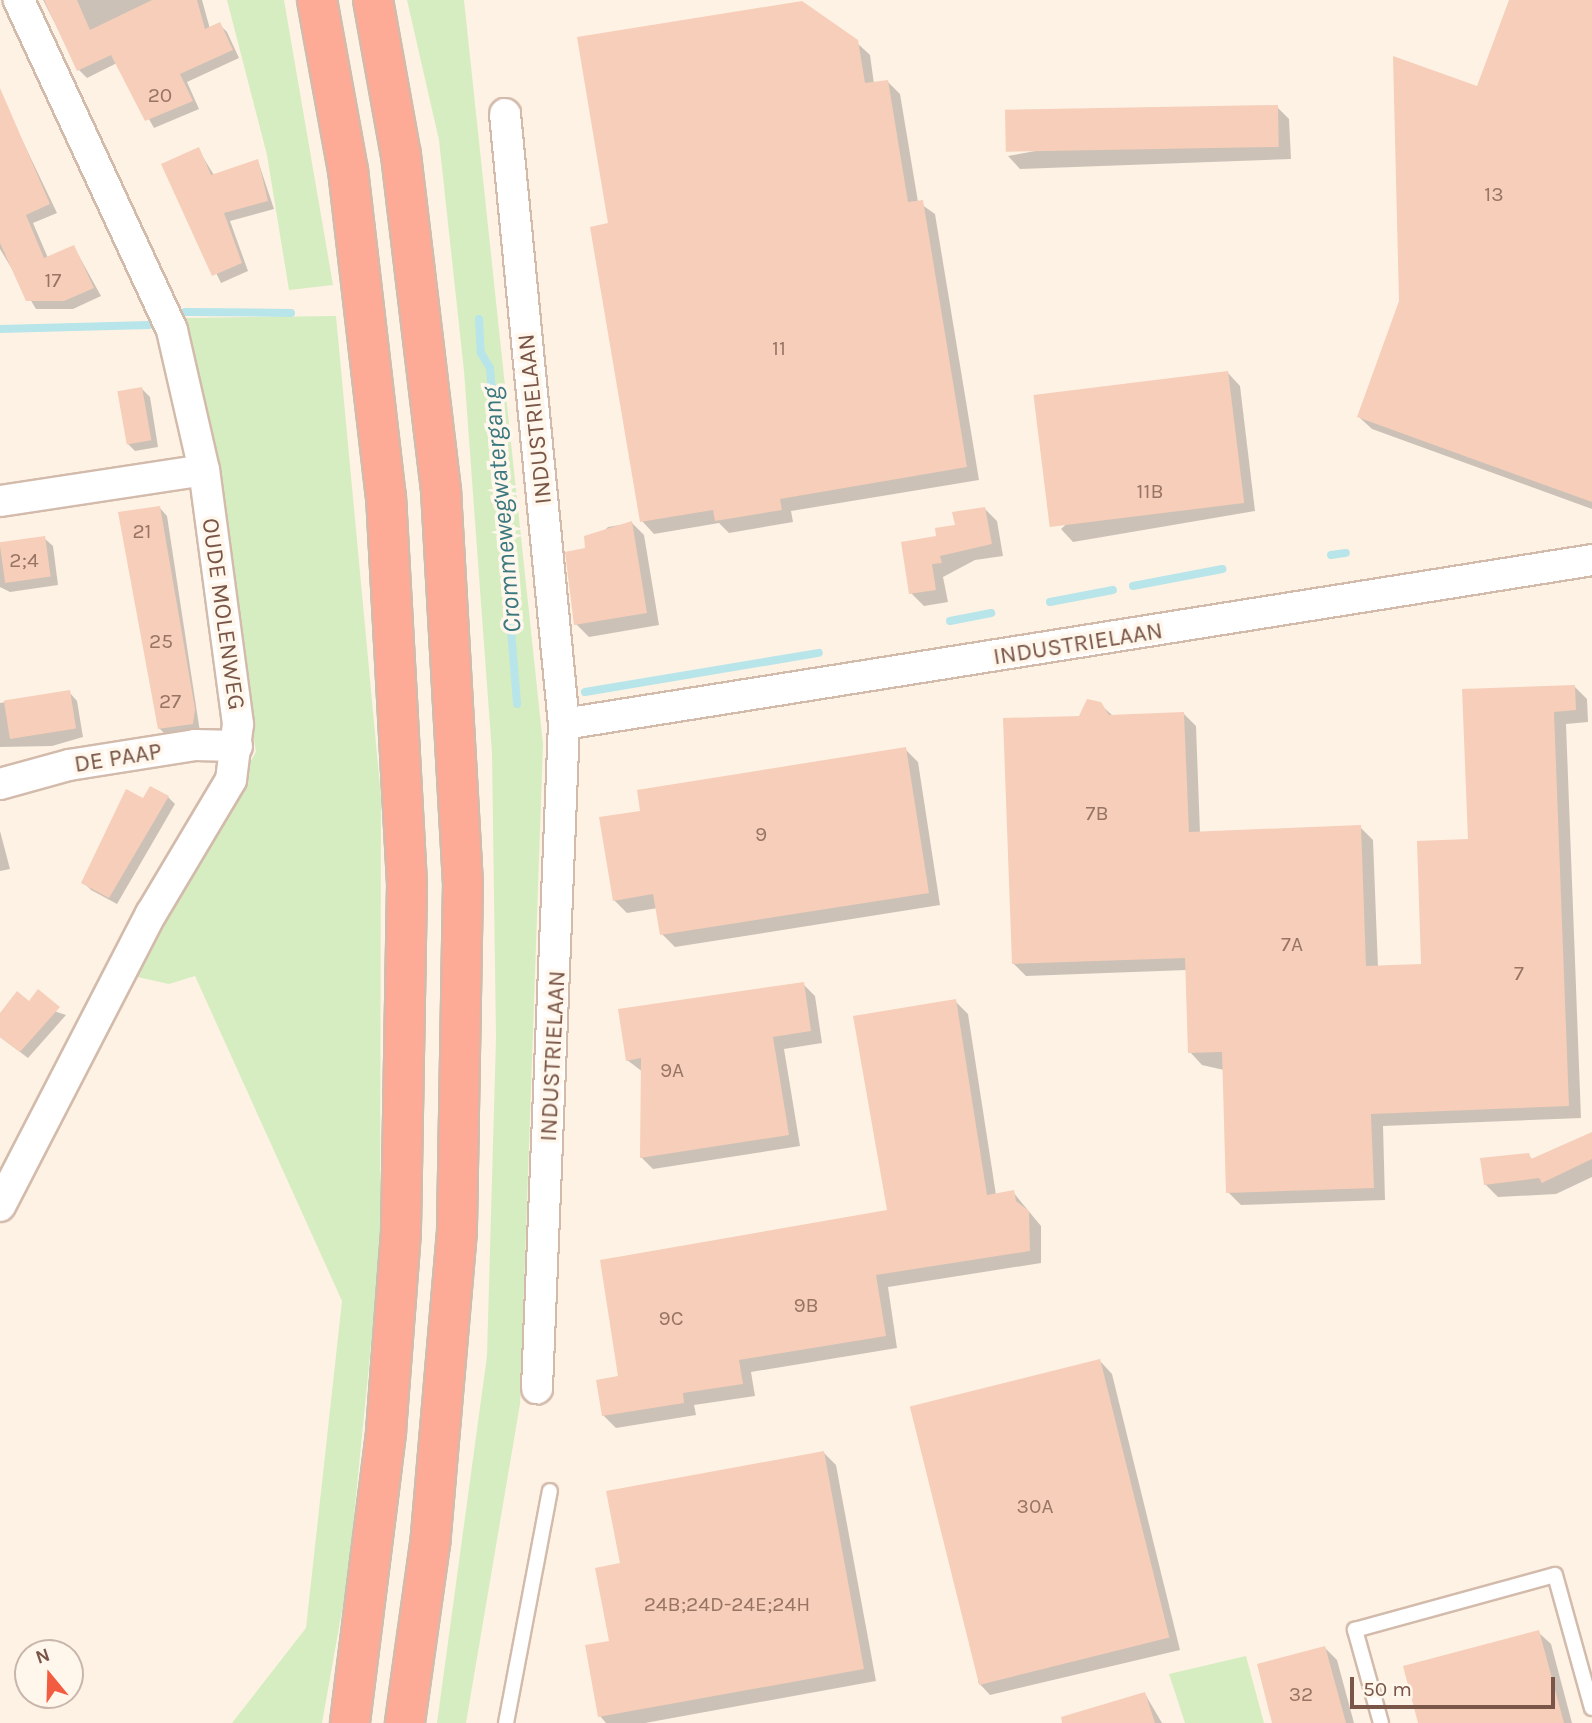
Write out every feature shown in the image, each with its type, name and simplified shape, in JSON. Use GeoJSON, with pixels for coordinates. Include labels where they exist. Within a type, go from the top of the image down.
{"type":"FeatureCollection","features":[{"type":"Feature","properties":{"kind":"highway"},"geometry":{"type":"LineString","coordinates":[[317,0],[348,170],[386,496],[407,885],[401,1232],[386,1433],[350,1723]]}},
{"type":"Feature","properties":{"kind":"highway"},"geometry":{"type":"LineString","coordinates":[[373,0],[401,155],[441,491],[463,883],[455,1257],[430,1544],[405,1723]]}},
{"type":"Feature","properties":{"kind":"street","name":"OUDE MOLENWEG"},"geometry":{"type":"LineString","coordinates":[[0,1206],[13,1159],[151,914],[231,779],[237,746],[204,470],[172,330],[19,0]]}},
{"type":"Feature","properties":{"kind":"street","name":"INDUSTRIELAAN"},"geometry":{"type":"LineString","coordinates":[[505,114],[564,724],[537,1388]]}},
{"type":"Feature","properties":{"kind":"street"},"geometry":{"type":"LineString","coordinates":[[0,501],[204,470]]}},
{"type":"Feature","properties":{"kind":"street","name":"INDUSTRIELAAN"},"geometry":{"type":"LineString","coordinates":[[564,724],[1592,560]]}},
{"type":"Feature","properties":{"kind":"street","name":"DE PAAP"},"geometry":{"type":"LineString","coordinates":[[0,784],[69,765],[195,746],[237,746]]}},
{"type":"Feature","properties":{"kind":"lane"},"geometry":{"type":"LineString","coordinates":[[506,1723],[550,1491]]}},
{"type":"Feature","properties":{"kind":"lane"},"geometry":{"type":"LineString","coordinates":[[1381,1723],[1355,1630],[1555,1575],[1592,1708]]}},
{"type":"Feature","properties":{"kind":"green space"},"geometry":{"type":"Polygon","coordinates":[[[227,0],[284,0],[333,285],[289,290],[267,155],[227,0]]]}},
{"type":"Feature","properties":{"kind":"green space"},"geometry":{"type":"Polygon","coordinates":[[[407,0],[464,0],[543,744],[520,1404],[466,1723],[437,1723],[487,1356],[496,1038],[492,753],[464,371],[439,140],[407,0]]]}},
{"type":"Feature","properties":{"kind":"green space"},"geometry":{"type":"Polygon","coordinates":[[[336,316],[381,797],[380,1254],[348,1577],[322,1723],[232,1723],[306,1628],[342,1301],[195,976],[169,984],[128,975],[256,752],[185,318],[336,316]]]}},
{"type":"Feature","properties":{"kind":"green space"},"geometry":{"type":"Polygon","coordinates":[[[1246,1656],[1264,1723],[1185,1723],[1169,1674],[1246,1656]]]}},
{"type":"Feature","properties":{"kind":"building"},"geometry":{"type":"Polygon","coordinates":[[[44,0],[77,0],[90,30],[152,0],[197,0],[205,29],[220,22],[233,50],[180,74],[193,101],[145,121],[111,55],[77,71],[44,0]]]}},
{"type":"Feature","properties":{"kind":"building"},"geometry":{"type":"Polygon","coordinates":[[[1509,0],[1592,0],[1592,502],[1357,417],[1399,301],[1393,56],[1477,86],[1509,0]]]}},
{"type":"Feature","properties":{"kind":"building"},"geometry":{"type":"Polygon","coordinates":[[[802,1],[858,40],[865,83],[888,80],[908,202],[923,200],[967,467],[780,499],[782,510],[715,521],[713,510],[640,522],[590,227],[608,223],[577,37],[802,1]]]}},
{"type":"Feature","properties":{"kind":"building"},"geometry":{"type":"Polygon","coordinates":[[[0,88],[50,204],[26,215],[44,258],[74,245],[94,288],[64,301],[26,301],[0,243],[0,88]]]}},
{"type":"Feature","properties":{"kind":"building"},"geometry":{"type":"Polygon","coordinates":[[[1278,105],[1279,147],[1006,152],[1005,110],[1278,105]]]}},
{"type":"Feature","properties":{"kind":"building"},"geometry":{"type":"Polygon","coordinates":[[[199,147],[211,175],[258,159],[268,201],[224,213],[242,263],[212,276],[161,164],[199,147]]]}},
{"type":"Feature","properties":{"kind":"building"},"geometry":{"type":"Polygon","coordinates":[[[1228,371],[1244,503],[1050,527],[1033,395],[1228,371]]]}},
{"type":"Feature","properties":{"kind":"building"},"geometry":{"type":"Polygon","coordinates":[[[142,387],[151,440],[127,445],[117,391],[142,387]]]}},
{"type":"Feature","properties":{"kind":"building"},"geometry":{"type":"Polygon","coordinates":[[[160,506],[195,709],[193,724],[158,729],[118,512],[160,506]]]}},
{"type":"Feature","properties":{"kind":"building"},"geometry":{"type":"Polygon","coordinates":[[[985,507],[992,544],[940,556],[942,563],[932,564],[936,590],[909,594],[901,542],[936,536],[935,528],[955,525],[952,512],[985,507]]]}},
{"type":"Feature","properties":{"kind":"building"},"geometry":{"type":"Polygon","coordinates":[[[632,521],[647,613],[574,625],[565,552],[585,548],[584,536],[632,521]]]}},
{"type":"Feature","properties":{"kind":"building"},"geometry":{"type":"Polygon","coordinates":[[[45,536],[51,577],[5,583],[0,542],[45,536]]]}},
{"type":"Feature","properties":{"kind":"building"},"geometry":{"type":"Polygon","coordinates":[[[1575,685],[1576,710],[1554,712],[1569,1106],[1371,1114],[1374,1188],[1226,1193],[1222,1052],[1188,1053],[1185,958],[1012,964],[1003,718],[1079,716],[1087,699],[1101,702],[1109,715],[1184,712],[1189,832],[1361,825],[1366,966],[1421,964],[1417,841],[1468,839],[1462,689],[1575,685]]]}},
{"type":"Feature","properties":{"kind":"building"},"geometry":{"type":"Polygon","coordinates":[[[70,690],[76,729],[10,739],[4,700],[70,690]]]}},
{"type":"Feature","properties":{"kind":"building"},"geometry":{"type":"Polygon","coordinates":[[[906,747],[929,893],[660,935],[653,894],[613,901],[599,817],[640,811],[637,790],[906,747]]]}},
{"type":"Feature","properties":{"kind":"building"},"geometry":{"type":"Polygon","coordinates":[[[150,786],[169,796],[109,898],[81,883],[126,789],[143,798],[150,786]]]}},
{"type":"Feature","properties":{"kind":"building"},"geometry":{"type":"Polygon","coordinates":[[[804,982],[811,1031],[773,1037],[789,1135],[640,1158],[641,1058],[626,1061],[618,1009],[804,982]]]}},
{"type":"Feature","properties":{"kind":"building"},"geometry":{"type":"Polygon","coordinates":[[[38,989],[60,1007],[20,1052],[0,1037],[0,1013],[17,991],[29,1001],[38,989]]]}},
{"type":"Feature","properties":{"kind":"building"},"geometry":{"type":"Polygon","coordinates":[[[956,999],[987,1195],[1014,1190],[1016,1201],[1029,1211],[1030,1251],[876,1275],[886,1336],[739,1360],[743,1384],[683,1393],[684,1403],[602,1416],[596,1380],[618,1376],[600,1260],[887,1210],[853,1016],[956,999]]]}},
{"type":"Feature","properties":{"kind":"building"},"geometry":{"type":"Polygon","coordinates":[[[1592,1132],[1592,1159],[1542,1183],[1539,1178],[1484,1185],[1480,1158],[1529,1153],[1531,1159],[1592,1132]]]}},
{"type":"Feature","properties":{"kind":"building"},"geometry":{"type":"Polygon","coordinates":[[[1100,1359],[1169,1637],[979,1685],[910,1406],[1100,1359]]]}},
{"type":"Feature","properties":{"kind":"building"},"geometry":{"type":"Polygon","coordinates":[[[824,1451],[864,1669],[598,1717],[585,1645],[609,1641],[595,1568],[620,1563],[606,1491],[824,1451]]]}},
{"type":"Feature","properties":{"kind":"building"},"geometry":{"type":"Polygon","coordinates":[[[1539,1630],[1564,1723],[1418,1723],[1403,1666],[1539,1630]]]}},
{"type":"Feature","properties":{"kind":"building"},"geometry":{"type":"Polygon","coordinates":[[[1325,1646],[1346,1723],[1272,1723],[1257,1664],[1325,1646]]]}},
{"type":"Feature","properties":{"kind":"building"},"geometry":{"type":"Polygon","coordinates":[[[1145,1692],[1155,1723],[1062,1723],[1061,1717],[1145,1692]]]}},
{"type":"Feature","properties":{"kind":"waterway","name":"Crommewegwatergang"},"geometry":{"type":"LineString","coordinates":[[185,312],[291,313]]}},
{"type":"Feature","properties":{"kind":"waterway","name":"Crommewegwatergang"},"geometry":{"type":"LineString","coordinates":[[479,319],[481,353],[490,368],[517,704]]}},
{"type":"Feature","properties":{"kind":"waterway","name":"Crommewegwatergang"},"geometry":{"type":"LineString","coordinates":[[0,329],[149,325]]}},
{"type":"Feature","properties":{"kind":"waterway","name":"Crommewegwatergang"},"geometry":{"type":"LineString","coordinates":[[1331,555],[1346,553]]}},
{"type":"Feature","properties":{"kind":"waterway","name":"Crommewegwatergang"},"geometry":{"type":"LineString","coordinates":[[1133,586],[1222,569]]}},
{"type":"Feature","properties":{"kind":"waterway","name":"Crommewegwatergang"},"geometry":{"type":"LineString","coordinates":[[1050,602],[1113,590]]}},
{"type":"Feature","properties":{"kind":"waterway","name":"Crommewegwatergang"},"geometry":{"type":"LineString","coordinates":[[950,621],[991,613]]}},
{"type":"Feature","properties":{"kind":"waterway","name":"Crommewegwatergang"},"geometry":{"type":"LineString","coordinates":[[585,692],[819,653]]}}]}
